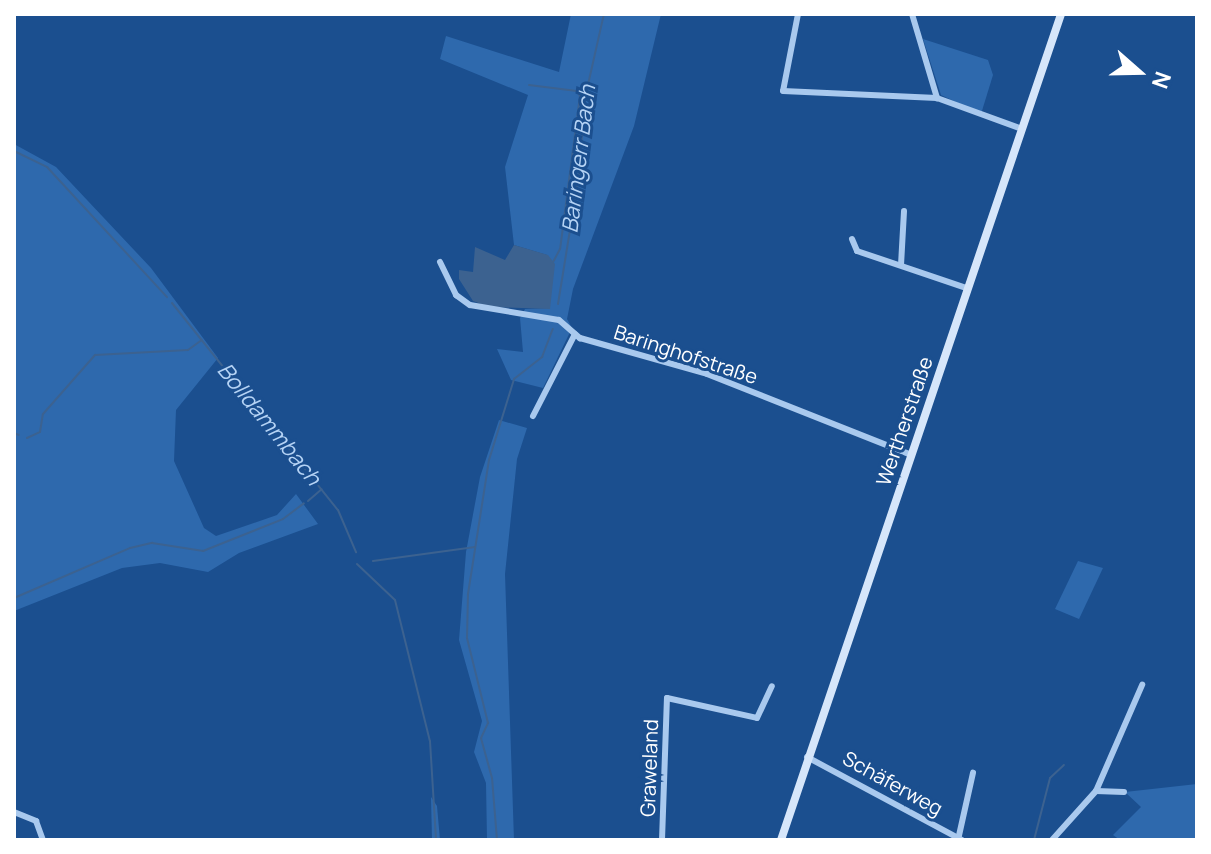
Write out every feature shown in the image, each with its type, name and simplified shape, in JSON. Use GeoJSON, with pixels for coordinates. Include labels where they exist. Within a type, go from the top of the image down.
{"type":"FeatureCollection","features":[{"type":"Feature","properties":{"kind":"main road","name":"Wertherstraße"},"geometry":{"type":"LineString","coordinates":[[781,840],[909,454],[1061,14]]}},
{"type":"Feature","properties":{"kind":"street"},"geometry":{"type":"LineString","coordinates":[[798,14],[783,91],[937,98],[1022,129]]}},
{"type":"Feature","properties":{"kind":"street"},"geometry":{"type":"LineString","coordinates":[[912,14],[937,98]]}},
{"type":"Feature","properties":{"kind":"street"},"geometry":{"type":"LineString","coordinates":[[901,265],[904,211]]}},
{"type":"Feature","properties":{"kind":"street"},"geometry":{"type":"LineString","coordinates":[[852,239],[857,251],[966,288]]}},
{"type":"Feature","properties":{"kind":"street","name":"Baringhofstraße"},"geometry":{"type":"LineString","coordinates":[[440,262],[456,295],[483,311],[559,320],[575,334],[707,374],[909,454]]}},
{"type":"Feature","properties":{"kind":"street"},"geometry":{"type":"LineString","coordinates":[[533,416],[575,334]]}},
{"type":"Feature","properties":{"kind":"street"},"geometry":{"type":"LineString","coordinates":[[1052,840],[1096,791],[1142,685]]}},
{"type":"Feature","properties":{"kind":"street","name":"Graweland"},"geometry":{"type":"LineString","coordinates":[[662,840],[667,698],[757,718],[772,686]]}},
{"type":"Feature","properties":{"kind":"street","name":"Schäferweg"},"geometry":{"type":"LineString","coordinates":[[807,757],[959,839]]}},
{"type":"Feature","properties":{"kind":"street"},"geometry":{"type":"LineString","coordinates":[[959,839],[973,773]]}},
{"type":"Feature","properties":{"kind":"street"},"geometry":{"type":"LineString","coordinates":[[1096,791],[1124,792]]}},
{"type":"Feature","properties":{"kind":"street"},"geometry":{"type":"LineString","coordinates":[[14,812],[36,821],[43,840]]}},
{"type":"Feature","properties":{"kind":"shaded area"},"geometry":{"type":"Polygon","coordinates":[[[571,14],[661,14],[634,126],[573,289],[567,319],[572,328],[543,388],[511,380],[497,349],[523,352],[520,318],[525,309],[550,308],[547,255],[514,245],[505,167],[528,95],[440,59],[446,36],[559,72],[571,14]]]}},
{"type":"Feature","properties":{"kind":"shaded area"},"geometry":{"type":"Polygon","coordinates":[[[923,39],[988,60],[993,75],[981,114],[941,95],[923,39]]]}},
{"type":"Feature","properties":{"kind":"shaded area"},"geometry":{"type":"Polygon","coordinates":[[[14,144],[56,167],[151,268],[218,358],[176,410],[174,461],[204,528],[216,536],[277,515],[296,494],[318,524],[239,553],[208,572],[160,563],[122,568],[14,611],[14,144]]]}},
{"type":"Feature","properties":{"kind":"shaded area"},"geometry":{"type":"Polygon","coordinates":[[[514,245],[548,255],[555,264],[550,309],[489,307],[473,301],[459,279],[459,270],[473,272],[475,247],[505,260],[514,245]]]}},
{"type":"Feature","properties":{"kind":"shaded area"},"geometry":{"type":"Polygon","coordinates":[[[499,420],[527,428],[517,459],[505,574],[514,840],[487,840],[486,783],[474,752],[482,721],[459,640],[466,552],[480,477],[499,420]]]}},
{"type":"Feature","properties":{"kind":"shaded area"},"geometry":{"type":"Polygon","coordinates":[[[1078,561],[1103,568],[1079,619],[1055,609],[1078,561]]]}},
{"type":"Feature","properties":{"kind":"shaded area"},"geometry":{"type":"Polygon","coordinates":[[[1197,784],[1197,840],[1120,840],[1113,835],[1141,807],[1125,792],[1197,784]]]}},
{"type":"Feature","properties":{"kind":"shaded area"},"geometry":{"type":"Polygon","coordinates":[[[431,797],[437,806],[440,840],[432,840],[431,797]]]}},
{"type":"Feature","properties":{"kind":"waterway","name":"Baringerr Bach"},"geometry":{"type":"LineString","coordinates":[[558,304],[579,175],[585,98],[604,14]]}},
{"type":"Feature","properties":{"kind":"waterway"},"geometry":{"type":"LineString","coordinates":[[529,85],[577,91],[580,96],[560,249],[553,262]]}},
{"type":"Feature","properties":{"kind":"waterway","name":"Bolldammbach"},"geometry":{"type":"LineString","coordinates":[[14,151],[47,167],[167,297]]}},
{"type":"Feature","properties":{"kind":"waterway","name":"Bolldammbach"},"geometry":{"type":"LineString","coordinates":[[172,303],[338,510],[356,552]]}},
{"type":"Feature","properties":{"kind":"waterway"},"geometry":{"type":"LineString","coordinates":[[497,840],[492,778],[481,738],[488,723],[467,638],[468,594],[489,460],[514,379],[542,357],[553,329]]}},
{"type":"Feature","properties":{"kind":"waterway"},"geometry":{"type":"LineString","coordinates":[[27,438],[40,432],[43,414],[95,355],[188,350],[202,340]]}},
{"type":"Feature","properties":{"kind":"waterway"},"geometry":{"type":"LineString","coordinates":[[14,433],[19,435]]}},
{"type":"Feature","properties":{"kind":"waterway"},"geometry":{"type":"LineString","coordinates":[[308,501],[322,489]]}},
{"type":"Feature","properties":{"kind":"waterway"},"geometry":{"type":"LineString","coordinates":[[14,598],[130,548],[152,543],[203,551],[283,519],[304,503]]}},
{"type":"Feature","properties":{"kind":"waterway","name":"Bolldammbach"},"geometry":{"type":"LineString","coordinates":[[373,561],[475,547]]}},
{"type":"Feature","properties":{"kind":"waterway","name":"Bolldammbach"},"geometry":{"type":"LineString","coordinates":[[357,564],[395,600],[430,741],[436,840]]}},
{"type":"Feature","properties":{"kind":"waterway"},"geometry":{"type":"LineString","coordinates":[[1034,840],[1050,778],[1064,765]]}}]}
